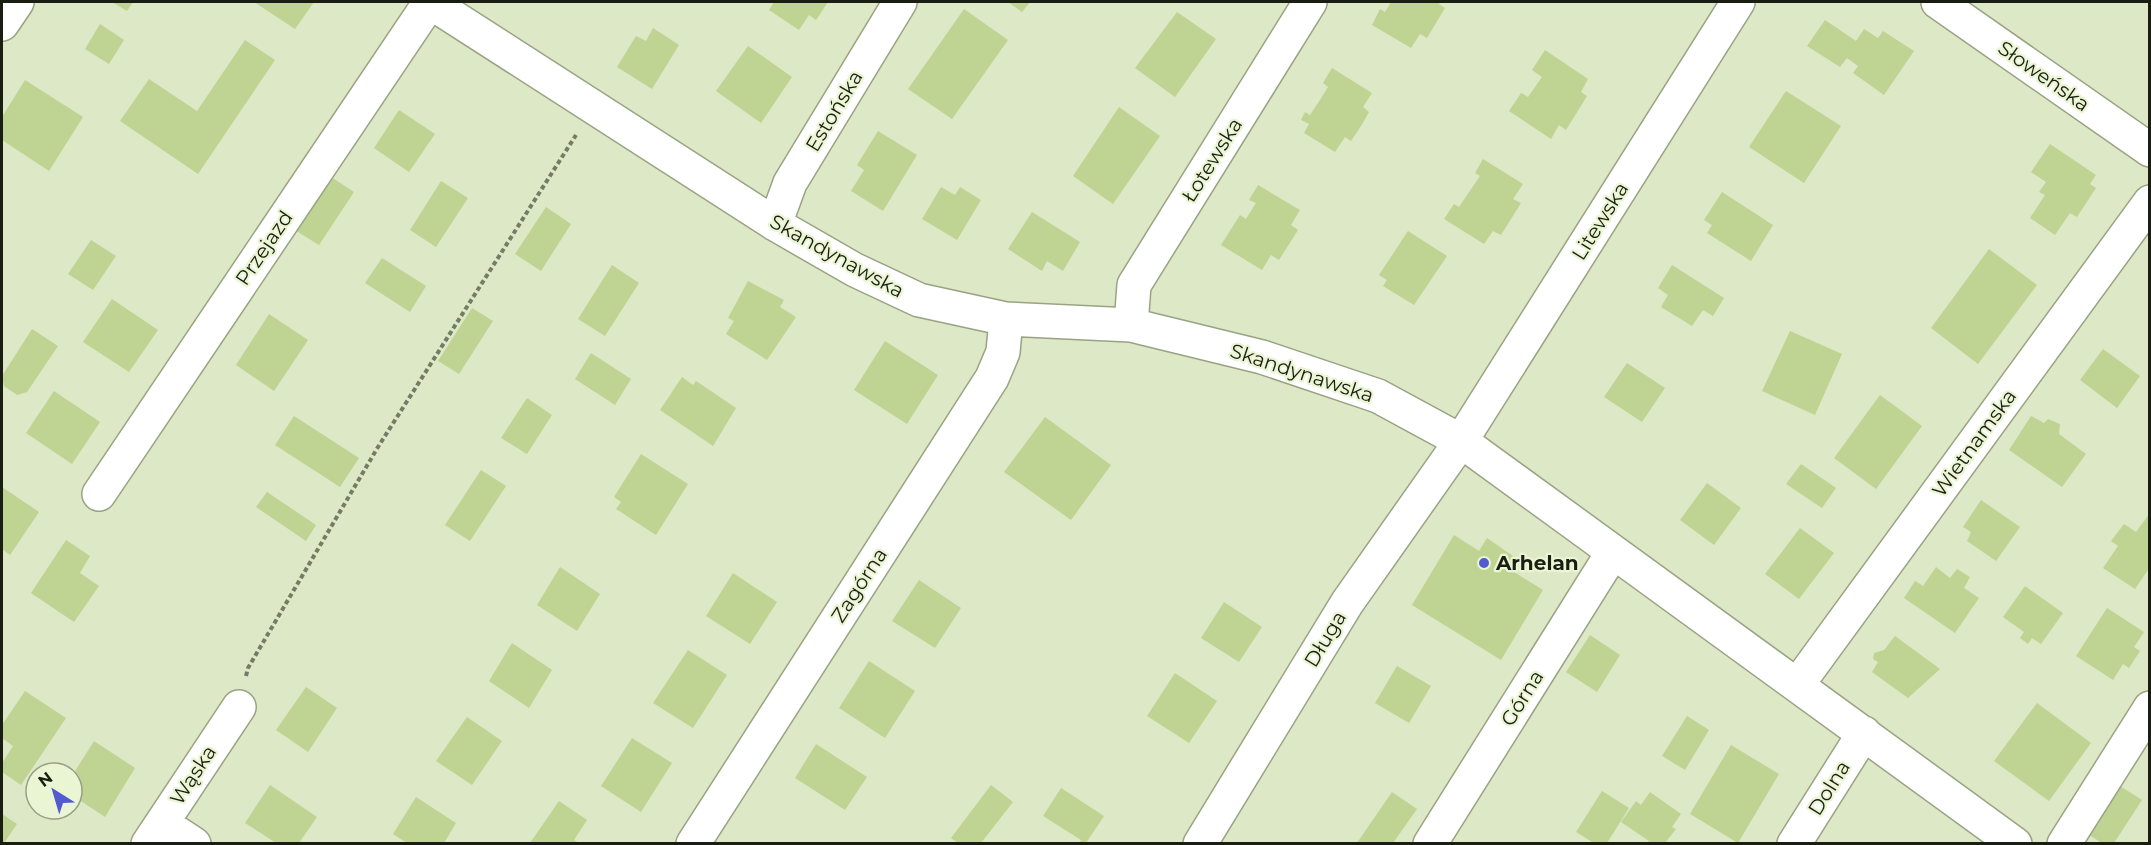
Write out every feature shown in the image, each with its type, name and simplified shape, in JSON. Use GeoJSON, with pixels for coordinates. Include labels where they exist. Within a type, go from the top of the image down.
{"type":"FeatureCollection","features":[{"type":"Feature","properties":{"kind":"street"},"geometry":{"type":"LineString","coordinates":[[2,24],[17,2]]}},
{"type":"Feature","properties":{"kind":"street","name":"Skandynawska"},"geometry":{"type":"LineString","coordinates":[[430,2],[466,11],[594,106],[775,224],[855,270],[919,300],[1006,319],[1131,325],[1262,357],[1378,396],[1461,441]]}},
{"type":"Feature","properties":{"kind":"street","name":"Przejazd"},"geometry":{"type":"LineString","coordinates":[[99,494],[430,2]]}},
{"type":"Feature","properties":{"kind":"street","name":"Estońska"},"geometry":{"type":"LineString","coordinates":[[775,224],[790,183],[900,2]]}},
{"type":"Feature","properties":{"kind":"street","name":"Łotewska"},"geometry":{"type":"LineString","coordinates":[[1131,325],[1134,285],[1310,2]]}},
{"type":"Feature","properties":{"kind":"street","name":"Litewska"},"geometry":{"type":"LineString","coordinates":[[1461,441],[1738,2]]}},
{"type":"Feature","properties":{"kind":"street","name":"Słoweńska"},"geometry":{"type":"LineString","coordinates":[[1938,2],[2150,150]]}},
{"type":"Feature","properties":{"kind":"street","name":"Wietnamska"},"geometry":{"type":"LineString","coordinates":[[1798,684],[2150,202]]}},
{"type":"Feature","properties":{"kind":"street","name":"Zagórna"},"geometry":{"type":"LineString","coordinates":[[693,843],[992,378],[1003,352],[1006,319]]}},
{"type":"Feature","properties":{"kind":"street"},"geometry":{"type":"LineString","coordinates":[[1461,441],[2015,843]]}},
{"type":"Feature","properties":{"kind":"street","name":"Długa"},"geometry":{"type":"LineString","coordinates":[[1200,843],[1347,603],[1461,441]]}},
{"type":"Feature","properties":{"kind":"street","name":"Górna"},"geometry":{"type":"LineString","coordinates":[[1430,843],[1613,552]]}},
{"type":"Feature","properties":{"kind":"street","name":"Wąska"},"geometry":{"type":"LineString","coordinates":[[155,833],[239,707]]}},
{"type":"Feature","properties":{"kind":"street"},"geometry":{"type":"LineString","coordinates":[[2064,843],[2150,708]]}},
{"type":"Feature","properties":{"kind":"street","name":"Dolna"},"geometry":{"type":"LineString","coordinates":[[1794,843],[1864,733]]}},
{"type":"Feature","properties":{"kind":"street"},"geometry":{"type":"LineString","coordinates":[[155,833],[194,843]]}},
{"type":"Feature","properties":{"kind":"path"},"geometry":{"type":"LineString","coordinates":[[239,707],[248,668],[360,477],[594,106]]}},
{"type":"Feature","properties":{"kind":"building"},"geometry":{"type":"Polygon","coordinates":[[[112,2],[133,2],[127,11],[112,2]]]}},
{"type":"Feature","properties":{"kind":"building"},"geometry":{"type":"Polygon","coordinates":[[[254,2],[314,2],[295,29],[254,2]]]}},
{"type":"Feature","properties":{"kind":"building"},"geometry":{"type":"Polygon","coordinates":[[[774,2],[828,2],[816,20],[809,15],[799,30],[769,10],[774,2]]]}},
{"type":"Feature","properties":{"kind":"building"},"geometry":{"type":"Polygon","coordinates":[[[1008,2],[1030,2],[1022,12],[1008,2]]]}},
{"type":"Feature","properties":{"kind":"building"},"geometry":{"type":"Polygon","coordinates":[[[1391,2],[1440,2],[1439,4],[1445,8],[1427,38],[1420,34],[1411,48],[1372,25],[1380,9],[1385,12],[1391,2]]]}},
{"type":"Feature","properties":{"kind":"building"},"geometry":{"type":"Polygon","coordinates":[[[964,9],[1008,40],[952,119],[908,89],[964,9]]]}},
{"type":"Feature","properties":{"kind":"building"},"geometry":{"type":"Polygon","coordinates":[[[1177,12],[1216,39],[1175,97],[1135,68],[1177,12]]]}},
{"type":"Feature","properties":{"kind":"building"},"geometry":{"type":"Polygon","coordinates":[[[1825,20],[1856,41],[1864,29],[1878,38],[1883,31],[1914,51],[1884,95],[1853,73],[1858,66],[1847,58],[1840,67],[1807,46],[1825,20]]]}},
{"type":"Feature","properties":{"kind":"building"},"geometry":{"type":"Polygon","coordinates":[[[100,24],[124,40],[109,64],[85,49],[100,24]]]}},
{"type":"Feature","properties":{"kind":"building"},"geometry":{"type":"Polygon","coordinates":[[[653,28],[679,45],[652,89],[617,67],[636,36],[646,41],[653,28]]]}},
{"type":"Feature","properties":{"kind":"building"},"geometry":{"type":"Polygon","coordinates":[[[245,40],[275,60],[198,174],[120,121],[149,79],[197,111],[245,40]]]}},
{"type":"Feature","properties":{"kind":"building"},"geometry":{"type":"Polygon","coordinates":[[[748,46],[792,77],[761,123],[716,91],[748,46]]]}},
{"type":"Feature","properties":{"kind":"building"},"geometry":{"type":"Polygon","coordinates":[[[1545,50],[1588,79],[1581,92],[1587,96],[1566,130],[1559,125],[1551,139],[1509,111],[1521,93],[1528,97],[1542,77],[1532,70],[1545,50]]]}},
{"type":"Feature","properties":{"kind":"building"},"geometry":{"type":"Polygon","coordinates":[[[1332,68],[1372,93],[1363,107],[1369,112],[1361,126],[1351,141],[1345,137],[1335,152],[1304,133],[1309,124],[1301,120],[1305,112],[1310,115],[1328,87],[1323,83],[1332,68]]]}},
{"type":"Feature","properties":{"kind":"building"},"geometry":{"type":"Polygon","coordinates":[[[25,80],[83,117],[49,171],[2,140],[2,117],[25,80]]]}},
{"type":"Feature","properties":{"kind":"building"},"geometry":{"type":"Polygon","coordinates":[[[1786,91],[1841,126],[1804,183],[1749,147],[1786,91]]]}},
{"type":"Feature","properties":{"kind":"building"},"geometry":{"type":"Polygon","coordinates":[[[1119,107],[1160,136],[1113,204],[1073,176],[1119,107]]]}},
{"type":"Feature","properties":{"kind":"building"},"geometry":{"type":"Polygon","coordinates":[[[399,110],[435,134],[409,172],[374,148],[399,110]]]}},
{"type":"Feature","properties":{"kind":"building"},"geometry":{"type":"Polygon","coordinates":[[[878,131],[917,155],[883,211],[851,191],[864,170],[857,165],[878,131]]]}},
{"type":"Feature","properties":{"kind":"building"},"geometry":{"type":"Polygon","coordinates":[[[2050,144],[2096,175],[2090,184],[2096,188],[2077,217],[2070,213],[2055,235],[2030,218],[2045,195],[2039,192],[2046,182],[2031,172],[2050,144]]]}},
{"type":"Feature","properties":{"kind":"building"},"geometry":{"type":"Polygon","coordinates":[[[1483,159],[1523,184],[1513,199],[1521,203],[1501,235],[1493,231],[1484,244],[1444,219],[1454,204],[1459,207],[1480,176],[1475,173],[1483,159]]]}},
{"type":"Feature","properties":{"kind":"building"},"geometry":{"type":"Polygon","coordinates":[[[328,175],[354,192],[319,245],[293,229],[328,175]]]}},
{"type":"Feature","properties":{"kind":"building"},"geometry":{"type":"Polygon","coordinates":[[[441,181],[468,198],[436,247],[410,230],[441,181]]]}},
{"type":"Feature","properties":{"kind":"building"},"geometry":{"type":"Polygon","coordinates":[[[1258,185],[1300,210],[1291,225],[1298,230],[1279,260],[1271,255],[1262,270],[1221,245],[1240,215],[1246,219],[1256,203],[1249,200],[1258,185]]]}},
{"type":"Feature","properties":{"kind":"building"},"geometry":{"type":"Polygon","coordinates":[[[941,187],[955,195],[960,187],[981,200],[957,240],[922,219],[941,187]]]}},
{"type":"Feature","properties":{"kind":"building"},"geometry":{"type":"Polygon","coordinates":[[[1722,192],[1773,225],[1751,261],[1707,233],[1712,225],[1704,220],[1722,192]]]}},
{"type":"Feature","properties":{"kind":"building"},"geometry":{"type":"Polygon","coordinates":[[[546,207],[571,224],[541,271],[515,254],[546,207]]]}},
{"type":"Feature","properties":{"kind":"building"},"geometry":{"type":"Polygon","coordinates":[[[1032,212],[1080,242],[1063,271],[1047,261],[1042,271],[1008,249],[1032,212]]]}},
{"type":"Feature","properties":{"kind":"building"},"geometry":{"type":"Polygon","coordinates":[[[1408,231],[1447,256],[1414,305],[1383,286],[1387,280],[1379,275],[1408,231]]]}},
{"type":"Feature","properties":{"kind":"building"},"geometry":{"type":"Polygon","coordinates":[[[91,240],[116,256],[93,290],[68,274],[91,240]]]}},
{"type":"Feature","properties":{"kind":"building"},"geometry":{"type":"Polygon","coordinates":[[[1989,249],[2037,285],[1978,364],[1931,328],[1989,249]]]}},
{"type":"Feature","properties":{"kind":"building"},"geometry":{"type":"Polygon","coordinates":[[[382,258],[426,286],[410,312],[365,283],[382,258]]]}},
{"type":"Feature","properties":{"kind":"building"},"geometry":{"type":"Polygon","coordinates":[[[612,265],[639,283],[605,336],[578,319],[612,265]]]}},
{"type":"Feature","properties":{"kind":"building"},"geometry":{"type":"Polygon","coordinates":[[[1672,265],[1724,298],[1713,316],[1703,310],[1692,326],[1661,307],[1668,295],[1658,288],[1672,265]]]}},
{"type":"Feature","properties":{"kind":"building"},"geometry":{"type":"Polygon","coordinates":[[[748,281],[784,300],[780,307],[796,317],[767,360],[726,334],[734,321],[728,318],[748,281]]]}},
{"type":"Feature","properties":{"kind":"building"},"geometry":{"type":"Polygon","coordinates":[[[112,299],[158,330],[129,372],[83,342],[112,299]]]}},
{"type":"Feature","properties":{"kind":"building"},"geometry":{"type":"Polygon","coordinates":[[[472,308],[493,321],[459,374],[438,361],[472,308]]]}},
{"type":"Feature","properties":{"kind":"building"},"geometry":{"type":"Polygon","coordinates":[[[269,314],[308,340],[274,391],[236,365],[269,314]]]}},
{"type":"Feature","properties":{"kind":"building"},"geometry":{"type":"Polygon","coordinates":[[[32,329],[58,346],[27,392],[17,395],[4,386],[2,376],[32,329]]]}},
{"type":"Feature","properties":{"kind":"building"},"geometry":{"type":"Polygon","coordinates":[[[1790,331],[1842,354],[1815,415],[1762,391],[1790,331]]]}},
{"type":"Feature","properties":{"kind":"building"},"geometry":{"type":"Polygon","coordinates":[[[885,341],[938,375],[907,424],[854,390],[885,341]]]}},
{"type":"Feature","properties":{"kind":"building"},"geometry":{"type":"Polygon","coordinates":[[[2103,349],[2140,376],[2117,408],[2080,380],[2103,349]]]}},
{"type":"Feature","properties":{"kind":"building"},"geometry":{"type":"Polygon","coordinates":[[[591,353],[631,379],[615,405],[575,379],[591,353]]]}},
{"type":"Feature","properties":{"kind":"building"},"geometry":{"type":"Polygon","coordinates":[[[1627,363],[1665,388],[1642,422],[1604,397],[1627,363]]]}},
{"type":"Feature","properties":{"kind":"building"},"geometry":{"type":"Polygon","coordinates":[[[682,377],[693,385],[696,381],[736,408],[713,446],[660,410],[682,377]]]}},
{"type":"Feature","properties":{"kind":"building"},"geometry":{"type":"Polygon","coordinates":[[[54,391],[100,422],[72,464],[26,433],[54,391]]]}},
{"type":"Feature","properties":{"kind":"building"},"geometry":{"type":"Polygon","coordinates":[[[1880,395],[1922,426],[1876,489],[1834,458],[1880,395]]]}},
{"type":"Feature","properties":{"kind":"building"},"geometry":{"type":"Polygon","coordinates":[[[527,398],[552,415],[527,454],[501,438],[527,398]]]}},
{"type":"Feature","properties":{"kind":"building"},"geometry":{"type":"Polygon","coordinates":[[[294,416],[359,458],[340,487],[275,445],[294,416]]]}},
{"type":"Feature","properties":{"kind":"building"},"geometry":{"type":"Polygon","coordinates":[[[2031,416],[2044,423],[2048,419],[2060,424],[2059,434],[2086,454],[2062,487],[2009,450],[2031,416]]]}},
{"type":"Feature","properties":{"kind":"building"},"geometry":{"type":"Polygon","coordinates":[[[1045,417],[1111,465],[1071,520],[1004,472],[1045,417]]]}},
{"type":"Feature","properties":{"kind":"building"},"geometry":{"type":"Polygon","coordinates":[[[641,454],[688,484],[656,535],[616,509],[621,502],[614,497],[641,454]]]}},
{"type":"Feature","properties":{"kind":"building"},"geometry":{"type":"Polygon","coordinates":[[[1801,464],[1836,488],[1822,508],[1786,484],[1801,464]]]}},
{"type":"Feature","properties":{"kind":"building"},"geometry":{"type":"Polygon","coordinates":[[[481,470],[506,486],[470,541],[445,525],[481,470]]]}},
{"type":"Feature","properties":{"kind":"building"},"geometry":{"type":"Polygon","coordinates":[[[1707,483],[1741,508],[1714,545],[1680,520],[1707,483]]]}},
{"type":"Feature","properties":{"kind":"building"},"geometry":{"type":"Polygon","coordinates":[[[2,487],[39,512],[10,555],[2,549],[2,487]]]}},
{"type":"Feature","properties":{"kind":"building"},"geometry":{"type":"Polygon","coordinates":[[[267,492],[316,525],[306,541],[256,507],[267,492]]]}},
{"type":"Feature","properties":{"kind":"building"},"geometry":{"type":"Polygon","coordinates":[[[1981,500],[2020,527],[1996,561],[1967,541],[1971,532],[1963,527],[1981,500]]]}},
{"type":"Feature","properties":{"kind":"building"},"geometry":{"type":"Polygon","coordinates":[[[2150,513],[2150,567],[2135,589],[2103,568],[2118,546],[2111,541],[2124,524],[2136,532],[2150,513]]]}},
{"type":"Feature","properties":{"kind":"building"},"geometry":{"type":"Polygon","coordinates":[[[1800,528],[1834,553],[1799,599],[1765,574],[1800,528]]]}},
{"type":"Feature","properties":{"kind":"building"},"geometry":{"type":"Polygon","coordinates":[[[1454,535],[1479,551],[1487,538],[1513,556],[1506,567],[1543,590],[1501,660],[1412,605],[1454,535]]]}},
{"type":"Feature","properties":{"kind":"building"},"geometry":{"type":"Polygon","coordinates":[[[66,540],[90,556],[80,573],[99,586],[74,622],[31,593],[66,540]]]}},
{"type":"Feature","properties":{"kind":"building"},"geometry":{"type":"Polygon","coordinates":[[[560,567],[600,594],[577,631],[537,605],[560,567]]]}},
{"type":"Feature","properties":{"kind":"building"},"geometry":{"type":"Polygon","coordinates":[[[1936,567],[1950,578],[1957,569],[1970,577],[1964,588],[1979,598],[1955,633],[1904,598],[1915,581],[1923,586],[1936,567]]]}},
{"type":"Feature","properties":{"kind":"building"},"geometry":{"type":"Polygon","coordinates":[[[733,573],[777,602],[750,644],[706,616],[733,573]]]}},
{"type":"Feature","properties":{"kind":"building"},"geometry":{"type":"Polygon","coordinates":[[[919,580],[961,608],[935,648],[892,621],[919,580]]]}},
{"type":"Feature","properties":{"kind":"building"},"geometry":{"type":"Polygon","coordinates":[[[2025,586],[2063,613],[2041,644],[2032,638],[2028,644],[2020,638],[2024,632],[2003,617],[2025,586]]]}},
{"type":"Feature","properties":{"kind":"building"},"geometry":{"type":"Polygon","coordinates":[[[1224,602],[1262,627],[1239,662],[1201,638],[1224,602]]]}},
{"type":"Feature","properties":{"kind":"building"},"geometry":{"type":"Polygon","coordinates":[[[2107,608],[2144,632],[2134,647],[2140,651],[2129,668],[2123,664],[2113,680],[2076,656],[2107,608]]]}},
{"type":"Feature","properties":{"kind":"building"},"geometry":{"type":"Polygon","coordinates":[[[1590,635],[1620,655],[1597,692],[1566,672],[1590,635]]]}},
{"type":"Feature","properties":{"kind":"building"},"geometry":{"type":"Polygon","coordinates":[[[1895,636],[1940,669],[1908,698],[1872,672],[1878,662],[1873,659],[1874,653],[1884,650],[1895,636]]]}},
{"type":"Feature","properties":{"kind":"building"},"geometry":{"type":"Polygon","coordinates":[[[512,643],[552,670],[529,708],[489,681],[512,643]]]}},
{"type":"Feature","properties":{"kind":"building"},"geometry":{"type":"Polygon","coordinates":[[[688,650],[727,675],[693,728],[653,703],[688,650]]]}},
{"type":"Feature","properties":{"kind":"building"},"geometry":{"type":"Polygon","coordinates":[[[869,661],[915,691],[885,738],[839,708],[869,661]]]}},
{"type":"Feature","properties":{"kind":"building"},"geometry":{"type":"Polygon","coordinates":[[[1397,666],[1431,686],[1409,723],[1375,703],[1397,666]]]}},
{"type":"Feature","properties":{"kind":"building"},"geometry":{"type":"Polygon","coordinates":[[[1175,673],[1217,701],[1189,743],[1147,716],[1175,673]]]}},
{"type":"Feature","properties":{"kind":"building"},"geometry":{"type":"Polygon","coordinates":[[[306,687],[337,708],[308,752],[276,730],[306,687]]]}},
{"type":"Feature","properties":{"kind":"building"},"geometry":{"type":"Polygon","coordinates":[[[25,691],[66,718],[37,761],[24,761],[24,781],[21,785],[2,772],[2,763],[13,746],[2,738],[2,725],[25,691]]]}},
{"type":"Feature","properties":{"kind":"building"},"geometry":{"type":"Polygon","coordinates":[[[2037,703],[2091,743],[2049,801],[1994,761],[2037,703]]]}},
{"type":"Feature","properties":{"kind":"building"},"geometry":{"type":"Polygon","coordinates":[[[1687,716],[1709,730],[1685,770],[1662,756],[1687,716]]]}},
{"type":"Feature","properties":{"kind":"building"},"geometry":{"type":"Polygon","coordinates":[[[467,717],[502,741],[472,785],[436,761],[467,717]]]}},
{"type":"Feature","properties":{"kind":"building"},"geometry":{"type":"Polygon","coordinates":[[[632,738],[672,763],[641,812],[601,786],[632,738]]]}},
{"type":"Feature","properties":{"kind":"building"},"geometry":{"type":"Polygon","coordinates":[[[94,741],[135,768],[105,817],[84,803],[84,761],[81,761],[94,741]]]}},
{"type":"Feature","properties":{"kind":"building"},"geometry":{"type":"Polygon","coordinates":[[[816,744],[867,777],[845,810],[795,778],[816,744]]]}},
{"type":"Feature","properties":{"kind":"building"},"geometry":{"type":"Polygon","coordinates":[[[1731,745],[1779,774],[1738,843],[1690,814],[1731,745]]]}},
{"type":"Feature","properties":{"kind":"building"},"geometry":{"type":"Polygon","coordinates":[[[270,785],[317,817],[299,843],[276,843],[245,823],[270,785]]]}},
{"type":"Feature","properties":{"kind":"building"},"geometry":{"type":"Polygon","coordinates":[[[991,785],[1013,802],[981,843],[958,843],[951,838],[991,785]]]}},
{"type":"Feature","properties":{"kind":"building"},"geometry":{"type":"Polygon","coordinates":[[[2120,786],[2142,800],[2114,843],[2102,843],[2089,835],[2120,786]]]}},
{"type":"Feature","properties":{"kind":"building"},"geometry":{"type":"Polygon","coordinates":[[[1061,788],[1104,816],[1086,843],[1079,843],[1081,840],[1043,816],[1061,788]]]}},
{"type":"Feature","properties":{"kind":"building"},"geometry":{"type":"Polygon","coordinates":[[[1602,791],[1629,808],[1607,843],[1594,843],[1576,832],[1602,791]]]}},
{"type":"Feature","properties":{"kind":"building"},"geometry":{"type":"Polygon","coordinates":[[[1392,792],[1417,809],[1393,843],[1357,843],[1392,792]]]}},
{"type":"Feature","properties":{"kind":"building"},"geometry":{"type":"Polygon","coordinates":[[[1650,792],[1681,814],[1672,827],[1676,829],[1665,843],[1648,843],[1649,841],[1621,822],[1636,801],[1641,805],[1650,792]]]}},
{"type":"Feature","properties":{"kind":"building"},"geometry":{"type":"Polygon","coordinates":[[[416,797],[456,823],[444,843],[407,843],[393,834],[416,797]]]}},
{"type":"Feature","properties":{"kind":"building"},"geometry":{"type":"Polygon","coordinates":[[[559,801],[587,820],[574,840],[579,843],[530,843],[559,801]]]}},
{"type":"Feature","properties":{"kind":"building"},"geometry":{"type":"Polygon","coordinates":[[[2,814],[17,824],[4,843],[2,843],[2,814]]]}},
{"type":"Feature","properties":{"kind":"place","name":"Arhelan"},"geometry":{"type":"Point","coordinates":[1484,563]}}]}
